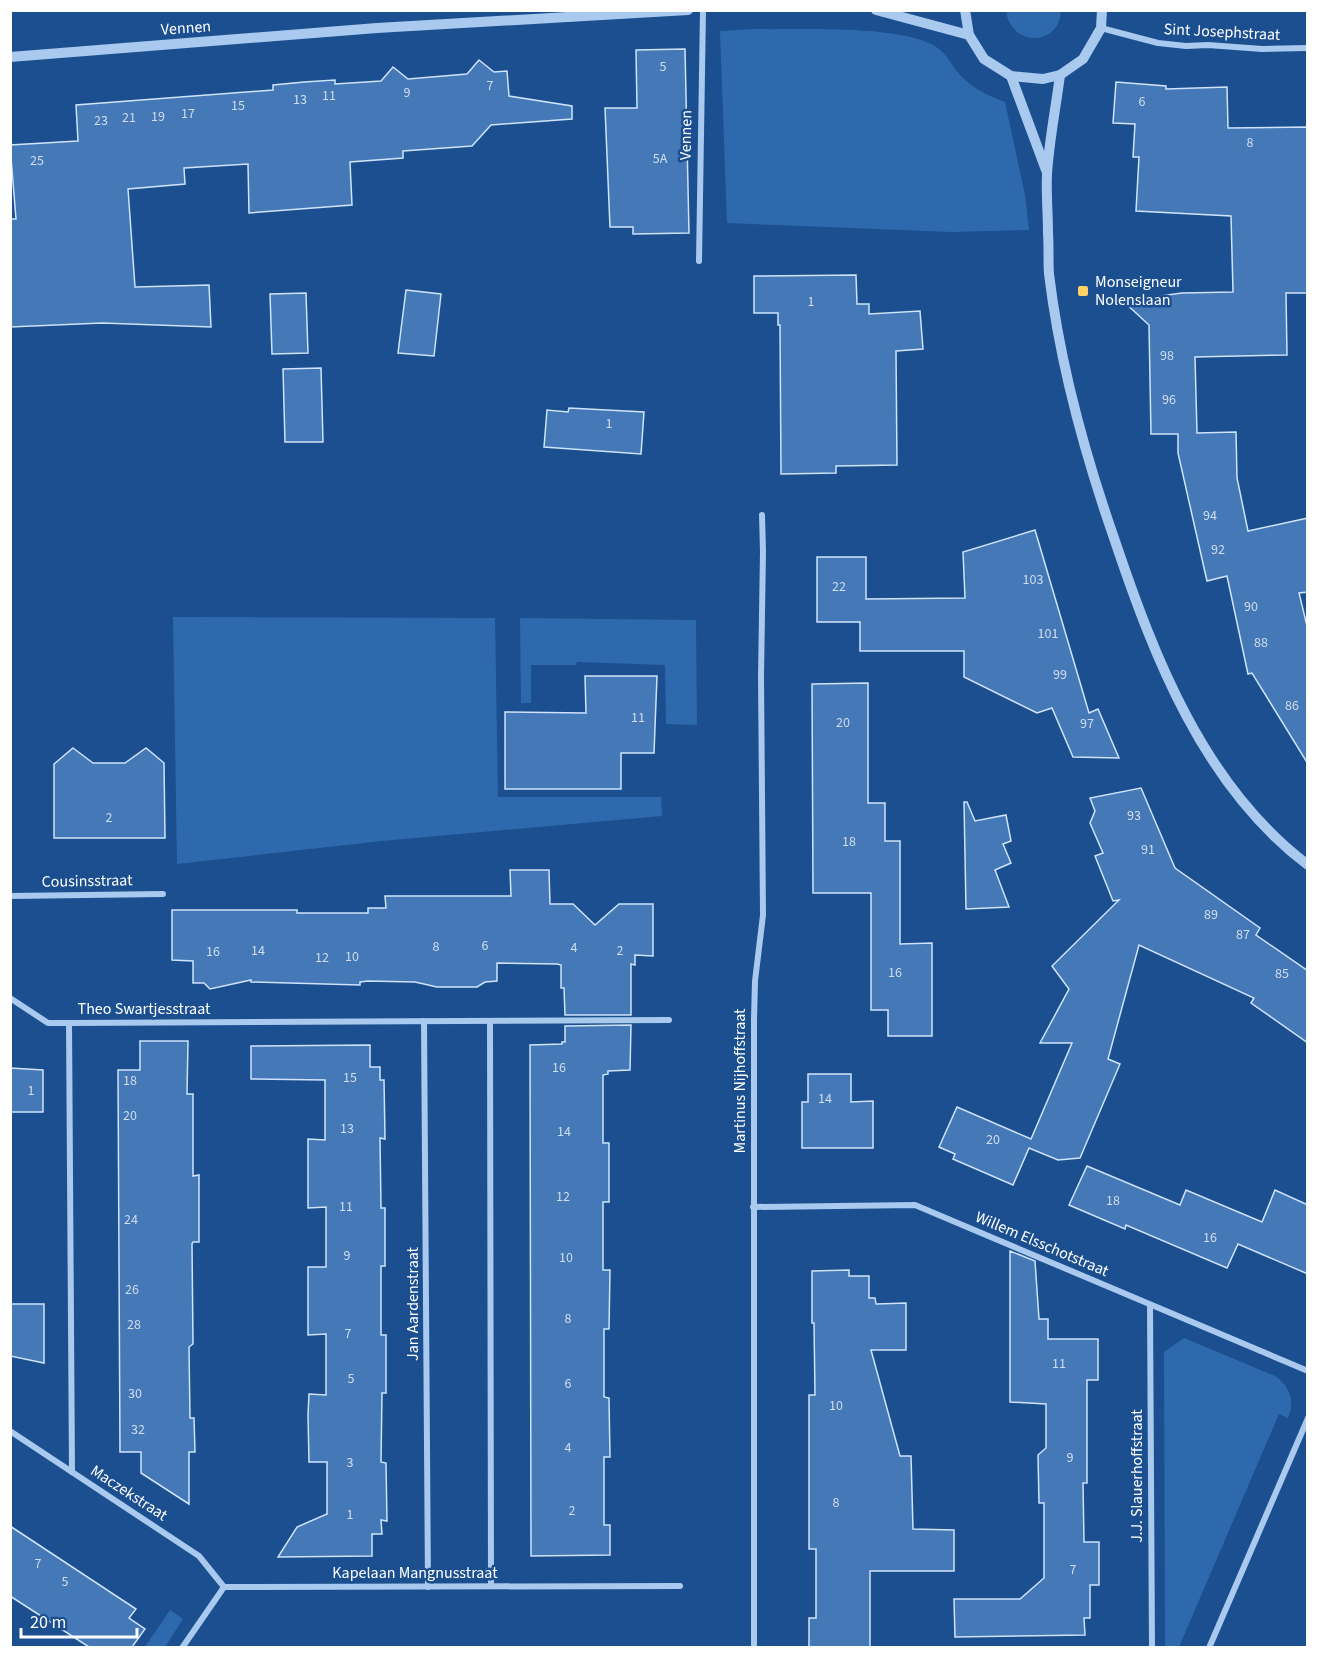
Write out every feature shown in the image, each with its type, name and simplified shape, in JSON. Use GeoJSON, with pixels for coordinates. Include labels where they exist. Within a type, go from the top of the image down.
{"type":"FeatureCollection","features":[{"type":"Feature","properties":{"kind":"street","name":"Vennen"},"geometry":{"type":"LineString","coordinates":[[10,57],[377,28],[688,10]]}},
{"type":"Feature","properties":{"kind":"street","name":"Vennen"},"geometry":{"type":"LineString","coordinates":[[699,261],[703,10]]}},
{"type":"Feature","properties":{"kind":"street"},"geometry":{"type":"LineString","coordinates":[[876,10],[969,35]]}},
{"type":"Feature","properties":{"kind":"street"},"geometry":{"type":"LineString","coordinates":[[965,10],[969,35],[984,59],[1011,76],[1043,79],[1060,75],[1083,59],[1101,28],[1102,10]]}},
{"type":"Feature","properties":{"kind":"street","name":"Sint Josephstraat"},"geometry":{"type":"LineString","coordinates":[[1101,28],[1158,43],[1186,46],[1308,48]]}},
{"type":"Feature","properties":{"kind":"street"},"geometry":{"type":"LineString","coordinates":[[1060,75],[1047,173],[1049,273],[1071,398],[1089,467],[1135,600],[1172,687],[1195,730],[1228,785],[1256,819],[1291,853],[1308,865]]}},
{"type":"Feature","properties":{"kind":"street"},"geometry":{"type":"LineString","coordinates":[[1011,76],[1047,173]]}},
{"type":"Feature","properties":{"kind":"street","name":"Martinus Nijhoffstraat"},"geometry":{"type":"LineString","coordinates":[[754,1647],[753,1207],[755,981],[763,915],[760,676],[764,551],[762,515]]}},
{"type":"Feature","properties":{"kind":"street","name":"Cousinsstraat"},"geometry":{"type":"LineString","coordinates":[[10,896],[163,894]]}},
{"type":"Feature","properties":{"kind":"street"},"geometry":{"type":"LineString","coordinates":[[10,998],[48,1023],[69,1023]]}},
{"type":"Feature","properties":{"kind":"street","name":"Theo Swartjesstraat"},"geometry":{"type":"LineString","coordinates":[[72,1472],[69,1023],[669,1020]]}},
{"type":"Feature","properties":{"kind":"street","name":"Jan Aardenstraat"},"geometry":{"type":"LineString","coordinates":[[424,1021],[428,1587]]}},
{"type":"Feature","properties":{"kind":"street"},"geometry":{"type":"LineString","coordinates":[[490,1021],[491,1586]]}},
{"type":"Feature","properties":{"kind":"street","name":"Willem Elsschotstraat"},"geometry":{"type":"LineString","coordinates":[[753,1207],[915,1205],[1308,1371]]}},
{"type":"Feature","properties":{"kind":"street","name":"J.J. Slauerhoffstraat"},"geometry":{"type":"LineString","coordinates":[[1150,1305],[1152,1647]]}},
{"type":"Feature","properties":{"kind":"street"},"geometry":{"type":"LineString","coordinates":[[1209,1647],[1308,1418]]}},
{"type":"Feature","properties":{"kind":"street","name":"Maczekstraat"},"geometry":{"type":"LineString","coordinates":[[10,1431],[199,1556],[224,1587]]}},
{"type":"Feature","properties":{"kind":"street","name":"Kapelaan Mangnusstraat"},"geometry":{"type":"LineString","coordinates":[[224,1587],[680,1586]]}},
{"type":"Feature","properties":{"kind":"street"},"geometry":{"type":"LineString","coordinates":[[182,1647],[224,1587]]}},
{"type":"Feature","properties":{"kind":"shaded area"},"geometry":{"type":"Polygon","coordinates":[[[1006,10],[1061,11],[1058,23],[1052,31],[1035,38],[1016,31],[1010,23],[1006,10]]]}},
{"type":"Feature","properties":{"kind":"shaded area"},"geometry":{"type":"Polygon","coordinates":[[[753,29],[869,31],[914,38],[939,49],[966,81],[984,93],[1005,102],[1025,195],[1029,230],[952,232],[727,223],[720,31],[753,29]]]}},
{"type":"Feature","properties":{"kind":"shaded area"},"geometry":{"type":"Polygon","coordinates":[[[173,617],[495,618],[498,797],[661,797],[662,816],[382,841],[177,864],[173,617]]]}},
{"type":"Feature","properties":{"kind":"shaded area"},"geometry":{"type":"Polygon","coordinates":[[[520,618],[696,620],[697,725],[666,724],[665,665],[577,662],[576,665],[531,665],[531,703],[521,703],[520,618]]]}},
{"type":"Feature","properties":{"kind":"shaded area"},"geometry":{"type":"Polygon","coordinates":[[[1184,1338],[1275,1376],[1288,1389],[1291,1406],[1288,1418],[1279,1414],[1179,1647],[1165,1647],[1164,1352],[1184,1338]]]}},
{"type":"Feature","properties":{"kind":"shaded area"},"geometry":{"type":"Polygon","coordinates":[[[170,1610],[183,1619],[165,1647],[145,1647],[170,1610]]]}},
{"type":"Feature","properties":{"kind":"building"},"geometry":{"type":"Polygon","coordinates":[[[685,49],[689,233],[633,234],[633,227],[610,227],[605,108],[637,108],[636,50],[685,49]]]}},
{"type":"Feature","properties":{"kind":"building"},"geometry":{"type":"Polygon","coordinates":[[[479,60],[494,72],[507,71],[509,96],[572,106],[572,119],[491,125],[472,146],[403,151],[403,158],[350,162],[352,205],[249,213],[248,164],[184,168],[185,184],[128,189],[135,287],[209,285],[211,327],[102,323],[10,327],[10,219],[16,219],[10,145],[78,141],[76,105],[273,90],[273,85],[304,82],[335,80],[335,84],[381,81],[393,67],[408,79],[467,74],[479,60]]]}},
{"type":"Feature","properties":{"kind":"building"},"geometry":{"type":"Polygon","coordinates":[[[1116,82],[1166,86],[1166,89],[1227,87],[1228,128],[1308,127],[1308,293],[1286,293],[1287,355],[1195,357],[1197,433],[1236,432],[1237,478],[1248,531],[1308,518],[1308,592],[1299,593],[1308,630],[1308,764],[1252,673],[1248,674],[1227,576],[1207,581],[1178,453],[1178,434],[1151,434],[1149,325],[1123,301],[1182,293],[1233,292],[1231,216],[1136,211],[1139,157],[1133,157],[1135,124],[1113,123],[1116,82]]]}},
{"type":"Feature","properties":{"kind":"building"},"geometry":{"type":"Polygon","coordinates":[[[856,275],[857,304],[869,304],[869,314],[920,311],[923,349],[896,351],[897,465],[836,466],[836,473],[781,474],[780,325],[778,325],[778,313],[754,313],[754,276],[856,275]]]}},
{"type":"Feature","properties":{"kind":"building"},"geometry":{"type":"Polygon","coordinates":[[[406,290],[441,294],[434,356],[398,353],[406,290]]]}},
{"type":"Feature","properties":{"kind":"building"},"geometry":{"type":"Polygon","coordinates":[[[306,293],[308,353],[272,354],[270,294],[306,293]]]}},
{"type":"Feature","properties":{"kind":"building"},"geometry":{"type":"Polygon","coordinates":[[[321,368],[323,442],[285,442],[283,369],[321,368]]]}},
{"type":"Feature","properties":{"kind":"building"},"geometry":{"type":"Polygon","coordinates":[[[569,408],[644,412],[641,454],[544,447],[547,410],[568,412],[569,408]]]}},
{"type":"Feature","properties":{"kind":"building"},"geometry":{"type":"Polygon","coordinates":[[[1035,530],[1089,713],[1098,709],[1119,758],[1073,757],[1052,708],[1037,713],[964,677],[964,651],[860,651],[860,622],[817,622],[817,557],[866,557],[866,599],[965,598],[963,552],[1035,530]]]}},
{"type":"Feature","properties":{"kind":"building"},"geometry":{"type":"Polygon","coordinates":[[[585,676],[657,676],[654,753],[621,753],[621,789],[505,789],[505,712],[586,713],[585,676]]]}},
{"type":"Feature","properties":{"kind":"building"},"geometry":{"type":"Polygon","coordinates":[[[868,683],[868,803],[885,803],[885,841],[900,841],[900,944],[932,943],[932,1036],[888,1036],[888,1010],[871,1010],[871,893],[813,893],[812,684],[868,683]]]}},
{"type":"Feature","properties":{"kind":"building"},"geometry":{"type":"Polygon","coordinates":[[[73,748],[93,763],[125,763],[146,748],[164,763],[165,838],[54,838],[54,764],[73,748]]]}},
{"type":"Feature","properties":{"kind":"building"},"geometry":{"type":"Polygon","coordinates":[[[1141,788],[1175,868],[1260,928],[1256,935],[1308,971],[1308,1043],[1251,1003],[1254,998],[1139,945],[1108,1059],[1120,1064],[1080,1158],[1058,1160],[1029,1148],[1013,1185],[953,1159],[955,1154],[939,1147],[957,1107],[1031,1139],[1072,1043],[1040,1043],[1069,989],[1052,966],[1119,900],[1113,901],[1095,856],[1103,853],[1090,823],[1095,811],[1090,798],[1141,788]]]}},
{"type":"Feature","properties":{"kind":"building"},"geometry":{"type":"Polygon","coordinates":[[[964,802],[967,802],[975,821],[1006,815],[1011,841],[1003,844],[1011,863],[995,870],[1009,907],[966,909],[964,802]]]}},
{"type":"Feature","properties":{"kind":"building"},"geometry":{"type":"Polygon","coordinates":[[[510,870],[549,870],[550,904],[573,904],[595,925],[619,904],[653,904],[653,956],[635,955],[635,965],[631,964],[631,1015],[565,1015],[564,988],[561,988],[561,965],[557,964],[497,963],[497,981],[485,982],[477,987],[437,987],[415,982],[368,981],[360,982],[360,985],[251,982],[251,980],[210,989],[204,983],[193,983],[193,961],[172,960],[172,910],[297,910],[297,913],[368,913],[368,908],[386,908],[385,896],[511,896],[510,870]]]}},
{"type":"Feature","properties":{"kind":"building"},"geometry":{"type":"Polygon","coordinates":[[[631,1025],[630,1070],[608,1071],[608,1074],[603,1075],[603,1143],[609,1143],[609,1202],[603,1202],[603,1270],[610,1270],[609,1329],[604,1329],[604,1397],[609,1398],[610,1457],[604,1457],[604,1525],[610,1525],[610,1555],[531,1556],[530,1045],[562,1044],[565,1042],[565,1026],[631,1025]]]}},
{"type":"Feature","properties":{"kind":"building"},"geometry":{"type":"Polygon","coordinates":[[[140,1041],[188,1041],[187,1094],[193,1094],[193,1176],[199,1175],[199,1242],[192,1244],[193,1344],[189,1347],[190,1418],[194,1418],[195,1452],[189,1452],[189,1504],[141,1473],[141,1452],[120,1452],[118,1070],[140,1070],[140,1041]]]}},
{"type":"Feature","properties":{"kind":"building"},"geometry":{"type":"Polygon","coordinates":[[[370,1045],[370,1067],[380,1067],[380,1080],[384,1080],[385,1139],[380,1138],[381,1208],[385,1208],[385,1266],[381,1266],[381,1335],[386,1335],[386,1393],[382,1393],[381,1462],[386,1463],[387,1521],[381,1520],[382,1534],[372,1534],[372,1556],[278,1557],[297,1527],[327,1514],[327,1462],[309,1462],[308,1415],[309,1394],[326,1395],[326,1334],[308,1335],[308,1267],[326,1267],[326,1207],[308,1208],[308,1139],[325,1140],[325,1080],[251,1079],[251,1046],[370,1045]]]}},
{"type":"Feature","properties":{"kind":"building"},"geometry":{"type":"Polygon","coordinates":[[[10,1068],[43,1070],[43,1112],[10,1112],[10,1068]]]}},
{"type":"Feature","properties":{"kind":"building"},"geometry":{"type":"Polygon","coordinates":[[[808,1074],[851,1074],[851,1102],[873,1101],[873,1148],[802,1148],[802,1102],[808,1102],[808,1074]]]}},
{"type":"Feature","properties":{"kind":"building"},"geometry":{"type":"Polygon","coordinates":[[[1087,1166],[1180,1205],[1186,1190],[1262,1222],[1275,1190],[1308,1205],[1308,1274],[1238,1244],[1227,1268],[1126,1225],[1125,1229],[1069,1205],[1087,1166]]]}},
{"type":"Feature","properties":{"kind":"building"},"geometry":{"type":"Polygon","coordinates":[[[1010,1251],[1035,1261],[1039,1319],[1048,1319],[1048,1339],[1098,1339],[1098,1380],[1087,1380],[1087,1483],[1083,1483],[1084,1542],[1099,1542],[1099,1585],[1090,1585],[1090,1618],[1084,1618],[1085,1635],[955,1637],[954,1599],[1020,1599],[1044,1578],[1044,1503],[1039,1503],[1038,1455],[1046,1448],[1046,1404],[1010,1402],[1010,1251]]]}},
{"type":"Feature","properties":{"kind":"building"},"geometry":{"type":"Polygon","coordinates":[[[849,1270],[849,1276],[869,1276],[869,1298],[875,1298],[876,1304],[906,1303],[906,1350],[871,1350],[900,1456],[911,1456],[913,1529],[954,1530],[954,1571],[870,1571],[870,1647],[809,1647],[809,1618],[816,1618],[816,1549],[809,1549],[809,1395],[815,1395],[812,1271],[849,1270]]]}},
{"type":"Feature","properties":{"kind":"building"},"geometry":{"type":"Polygon","coordinates":[[[10,1304],[44,1304],[44,1363],[10,1356],[10,1304]]]}},
{"type":"Feature","properties":{"kind":"building"},"geometry":{"type":"Polygon","coordinates":[[[10,1526],[136,1609],[129,1618],[145,1629],[132,1647],[89,1647],[10,1596],[10,1526]]]}},
{"type":"Feature","properties":{"kind":"place","name":"Monseigneur Nolenslaan"},"geometry":{"type":"Point","coordinates":[1083,291]}}]}
